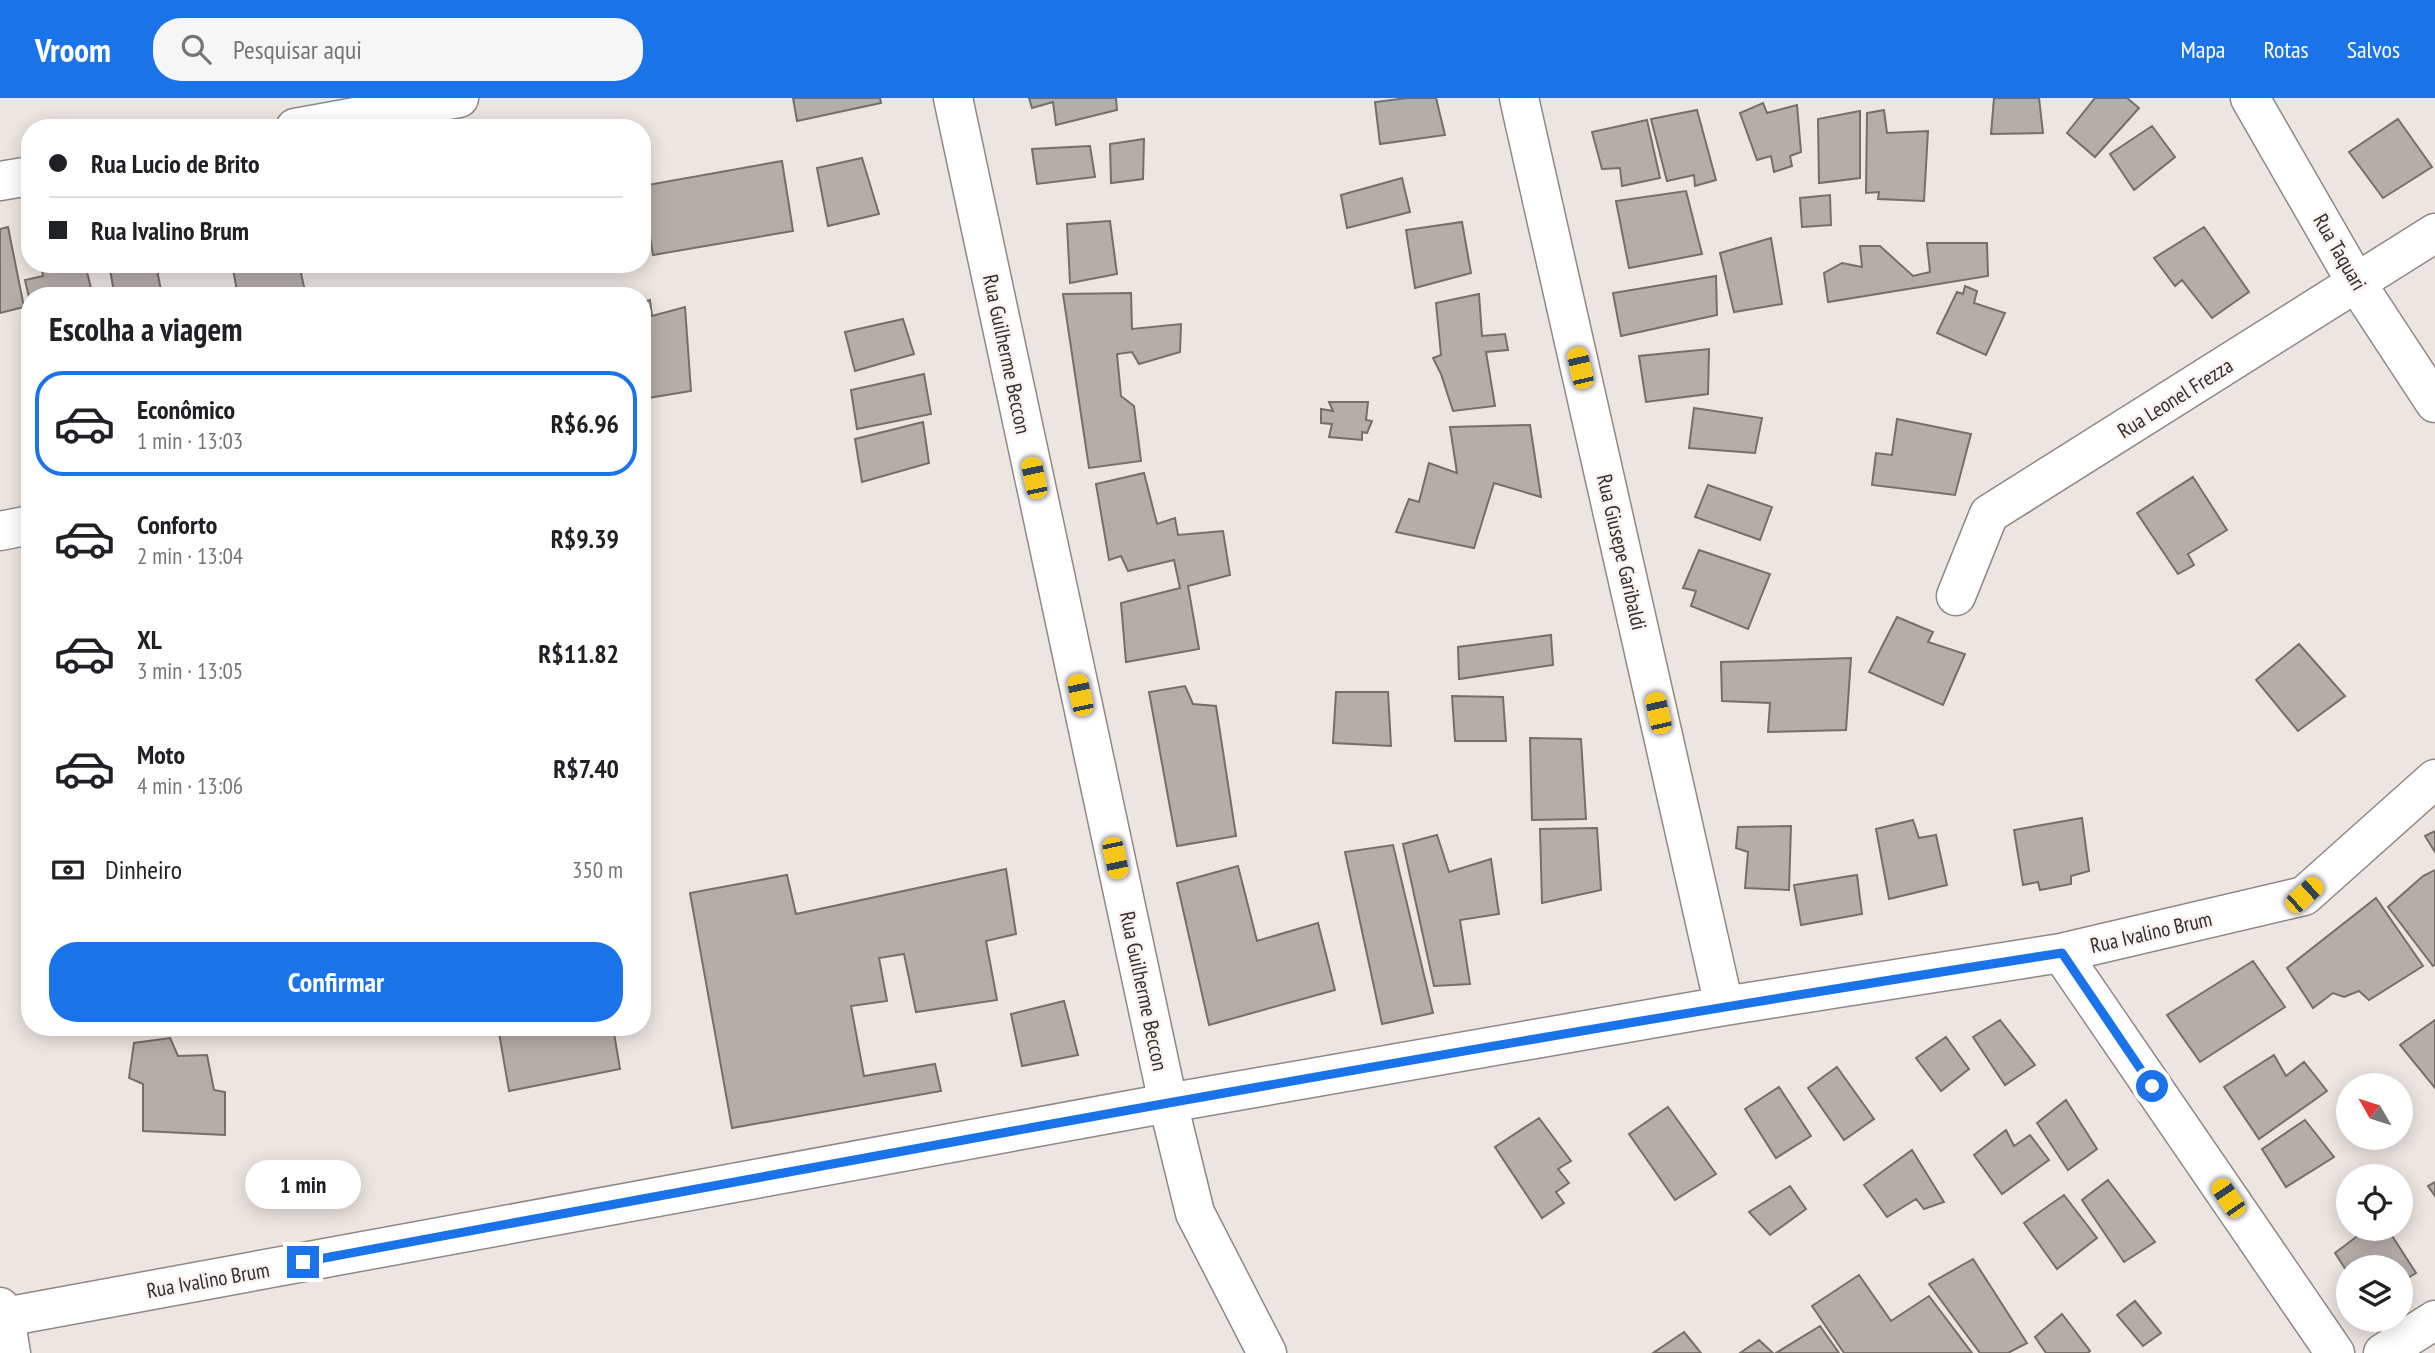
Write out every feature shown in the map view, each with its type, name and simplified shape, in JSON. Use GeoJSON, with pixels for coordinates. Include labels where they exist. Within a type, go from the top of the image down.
{"type":"FeatureCollection","features":[{"type":"Feature","properties":{"kind":"street"},"geometry":{"type":"LineString","coordinates":[[344,119],[459,98]]}},
{"type":"Feature","properties":{"kind":"street","name":"Rua Guilherme Beccon"},"geometry":{"type":"LineString","coordinates":[[953,98],[1168,1103],[1195,1213],[1267,1353]]}},
{"type":"Feature","properties":{"kind":"street","name":"Rua Giusepe Garibaldi"},"geometry":{"type":"LineString","coordinates":[[1519,98],[1724,1006]]}},
{"type":"Feature","properties":{"kind":"street","name":"Rua Taquari"},"geometry":{"type":"LineString","coordinates":[[2250,98],[2357,284],[2435,403]]}},
{"type":"Feature","properties":{"kind":"street"},"geometry":{"type":"LineString","coordinates":[[0,181],[21,178]]}},
{"type":"Feature","properties":{"kind":"street","name":"Rua Leonel Frezza"},"geometry":{"type":"LineString","coordinates":[[1956,596],[1989,514],[2435,233]]}},
{"type":"Feature","properties":{"kind":"street"},"geometry":{"type":"LineString","coordinates":[[0,531],[21,527]]}},
{"type":"Feature","properties":{"kind":"street","name":"Rua Ivalino Brum"},"geometry":{"type":"LineString","coordinates":[[9,1335],[1168,1103],[1724,1006],[2062,953],[2304,895],[2435,779]]}},
{"type":"Feature","properties":{"kind":"street"},"geometry":{"type":"LineString","coordinates":[[2062,953],[2334,1353]]}},
{"type":"Feature","properties":{"kind":"street"},"geometry":{"type":"LineString","coordinates":[[2383,1353],[2435,1320]]}},
{"type":"Feature","properties":{"kind":"building"},"geometry":{"type":"Polygon","coordinates":[[[793,98],[880,98],[881,103],[797,121],[793,98]]]}},
{"type":"Feature","properties":{"kind":"building"},"geometry":{"type":"Polygon","coordinates":[[[1029,98],[1116,98],[1117,110],[1056,125],[1053,102],[1032,108],[1029,98]]]}},
{"type":"Feature","properties":{"kind":"building"},"geometry":{"type":"Polygon","coordinates":[[[1436,98],[1445,135],[1380,144],[1375,102],[1436,98]]]}},
{"type":"Feature","properties":{"kind":"building"},"geometry":{"type":"Polygon","coordinates":[[[1994,98],[2039,98],[2043,133],[1991,134],[1994,98]]]}},
{"type":"Feature","properties":{"kind":"building"},"geometry":{"type":"Polygon","coordinates":[[[2095,98],[2127,98],[2139,108],[2095,157],[2067,133],[2095,98]]]}},
{"type":"Feature","properties":{"kind":"building"},"geometry":{"type":"Polygon","coordinates":[[[1763,103],[1767,113],[1797,105],[1801,152],[1790,156],[1792,166],[1774,172],[1771,156],[1757,160],[1740,113],[1763,103]]]}},
{"type":"Feature","properties":{"kind":"building"},"geometry":{"type":"Polygon","coordinates":[[[1697,110],[1716,180],[1695,186],[1694,175],[1667,181],[1651,119],[1697,110]]]}},
{"type":"Feature","properties":{"kind":"building"},"geometry":{"type":"Polygon","coordinates":[[[1884,110],[1887,133],[1928,131],[1924,201],[1878,199],[1879,192],[1866,193],[1867,113],[1884,110]]]}},
{"type":"Feature","properties":{"kind":"building"},"geometry":{"type":"Polygon","coordinates":[[[1860,111],[1860,178],[1819,183],[1818,119],[1860,111]]]}},
{"type":"Feature","properties":{"kind":"building"},"geometry":{"type":"Polygon","coordinates":[[[2398,119],[2432,167],[2383,198],[2349,152],[2398,119]]]}},
{"type":"Feature","properties":{"kind":"building"},"geometry":{"type":"Polygon","coordinates":[[[1647,120],[1660,178],[1622,186],[1620,168],[1602,169],[1592,132],[1647,120]]]}},
{"type":"Feature","properties":{"kind":"building"},"geometry":{"type":"Polygon","coordinates":[[[2152,126],[2175,157],[2134,190],[2110,154],[2152,126]]]}},
{"type":"Feature","properties":{"kind":"building"},"geometry":{"type":"Polygon","coordinates":[[[1144,139],[1143,179],[1111,183],[1110,144],[1144,139]]]}},
{"type":"Feature","properties":{"kind":"building"},"geometry":{"type":"Polygon","coordinates":[[[1090,146],[1095,177],[1037,184],[1032,149],[1090,146]]]}},
{"type":"Feature","properties":{"kind":"building"},"geometry":{"type":"Polygon","coordinates":[[[862,158],[879,214],[828,226],[817,168],[862,158]]]}},
{"type":"Feature","properties":{"kind":"building"},"geometry":{"type":"Polygon","coordinates":[[[782,161],[793,231],[653,255],[651,184],[782,161]]]}},
{"type":"Feature","properties":{"kind":"building"},"geometry":{"type":"Polygon","coordinates":[[[1402,178],[1410,212],[1347,228],[1341,195],[1402,178]]]}},
{"type":"Feature","properties":{"kind":"building"},"geometry":{"type":"Polygon","coordinates":[[[1686,191],[1702,254],[1629,268],[1616,201],[1686,191]]]}},
{"type":"Feature","properties":{"kind":"building"},"geometry":{"type":"Polygon","coordinates":[[[1830,195],[1831,225],[1802,227],[1800,198],[1830,195]]]}},
{"type":"Feature","properties":{"kind":"building"},"geometry":{"type":"Polygon","coordinates":[[[1110,221],[1117,274],[1070,283],[1067,224],[1110,221]]]}},
{"type":"Feature","properties":{"kind":"building"},"geometry":{"type":"Polygon","coordinates":[[[1462,222],[1471,273],[1415,288],[1406,230],[1462,222]]]}},
{"type":"Feature","properties":{"kind":"building"},"geometry":{"type":"Polygon","coordinates":[[[8,227],[21,292],[21,308],[0,313],[0,229],[8,227]]]}},
{"type":"Feature","properties":{"kind":"building"},"geometry":{"type":"Polygon","coordinates":[[[2204,227],[2249,292],[2212,318],[2182,280],[2175,286],[2154,258],[2204,227]]]}},
{"type":"Feature","properties":{"kind":"building"},"geometry":{"type":"Polygon","coordinates":[[[1771,238],[1782,304],[1734,312],[1720,253],[1771,238]]]}},
{"type":"Feature","properties":{"kind":"building"},"geometry":{"type":"Polygon","coordinates":[[[1927,243],[1987,243],[1988,276],[1828,302],[1824,273],[1842,263],[1862,267],[1860,246],[1880,246],[1913,276],[1930,272],[1927,243]]]}},
{"type":"Feature","properties":{"kind":"building"},"geometry":{"type":"Polygon","coordinates":[[[42,273],[87,273],[91,287],[27,287],[25,280],[43,276],[42,273]]]}},
{"type":"Feature","properties":{"kind":"building"},"geometry":{"type":"Polygon","coordinates":[[[111,273],[158,273],[160,287],[113,287],[111,273]]]}},
{"type":"Feature","properties":{"kind":"building"},"geometry":{"type":"Polygon","coordinates":[[[234,273],[301,273],[304,287],[236,287],[234,273]]]}},
{"type":"Feature","properties":{"kind":"building"},"geometry":{"type":"Polygon","coordinates":[[[1716,276],[1717,315],[1621,336],[1613,293],[1716,276]]]}},
{"type":"Feature","properties":{"kind":"building"},"geometry":{"type":"Polygon","coordinates":[[[1965,286],[1977,291],[1974,303],[2005,313],[1986,355],[1937,333],[1957,292],[1963,294],[1965,286]]]}},
{"type":"Feature","properties":{"kind":"building"},"geometry":{"type":"Polygon","coordinates":[[[1131,293],[1132,329],[1181,324],[1180,352],[1139,364],[1132,352],[1117,354],[1121,396],[1134,406],[1141,461],[1089,468],[1063,294],[1131,293]]]}},
{"type":"Feature","properties":{"kind":"building"},"geometry":{"type":"Polygon","coordinates":[[[1479,294],[1482,336],[1505,334],[1508,350],[1486,352],[1495,406],[1453,411],[1433,358],[1441,355],[1436,303],[1479,294]]]}},
{"type":"Feature","properties":{"kind":"building"},"geometry":{"type":"Polygon","coordinates":[[[685,307],[691,391],[651,398],[651,308],[652,316],[685,307]]]}},
{"type":"Feature","properties":{"kind":"building"},"geometry":{"type":"Polygon","coordinates":[[[903,319],[914,354],[855,371],[845,332],[903,319]]]}},
{"type":"Feature","properties":{"kind":"building"},"geometry":{"type":"Polygon","coordinates":[[[1709,349],[1708,394],[1646,402],[1639,356],[1709,349]]]}},
{"type":"Feature","properties":{"kind":"building"},"geometry":{"type":"Polygon","coordinates":[[[924,374],[931,414],[857,429],[851,390],[924,374]]]}},
{"type":"Feature","properties":{"kind":"building"},"geometry":{"type":"Polygon","coordinates":[[[1329,402],[1368,402],[1366,420],[1372,421],[1367,433],[1362,432],[1362,440],[1329,437],[1332,424],[1321,423],[1321,409],[1333,411],[1329,402]]]}},
{"type":"Feature","properties":{"kind":"building"},"geometry":{"type":"Polygon","coordinates":[[[1694,408],[1762,418],[1755,453],[1689,448],[1694,408]]]}},
{"type":"Feature","properties":{"kind":"building"},"geometry":{"type":"Polygon","coordinates":[[[1897,419],[1971,434],[1955,495],[1872,485],[1876,453],[1892,455],[1897,419]]]}},
{"type":"Feature","properties":{"kind":"building"},"geometry":{"type":"Polygon","coordinates":[[[923,422],[929,463],[862,482],[855,439],[923,422]]]}},
{"type":"Feature","properties":{"kind":"building"},"geometry":{"type":"Polygon","coordinates":[[[1530,425],[1541,497],[1494,483],[1474,548],[1396,532],[1409,499],[1419,502],[1429,463],[1457,473],[1450,427],[1530,425]]]}},
{"type":"Feature","properties":{"kind":"building"},"geometry":{"type":"Polygon","coordinates":[[[1144,473],[1157,524],[1175,518],[1178,535],[1223,531],[1230,575],[1188,586],[1199,649],[1126,662],[1121,603],[1180,588],[1174,560],[1128,571],[1121,556],[1109,560],[1096,484],[1144,473]]]}},
{"type":"Feature","properties":{"kind":"building"},"geometry":{"type":"Polygon","coordinates":[[[2193,477],[2227,530],[2188,554],[2194,565],[2178,574],[2137,513],[2193,477]]]}},
{"type":"Feature","properties":{"kind":"building"},"geometry":{"type":"Polygon","coordinates":[[[1708,485],[1772,507],[1760,540],[1695,517],[1708,485]]]}},
{"type":"Feature","properties":{"kind":"building"},"geometry":{"type":"Polygon","coordinates":[[[1699,550],[1770,574],[1748,629],[1691,606],[1696,591],[1683,588],[1699,550]]]}},
{"type":"Feature","properties":{"kind":"building"},"geometry":{"type":"Polygon","coordinates":[[[1897,617],[1933,632],[1928,642],[1965,654],[1943,705],[1869,672],[1897,617]]]}},
{"type":"Feature","properties":{"kind":"building"},"geometry":{"type":"Polygon","coordinates":[[[1551,635],[1553,665],[1459,679],[1458,647],[1551,635]]]}},
{"type":"Feature","properties":{"kind":"building"},"geometry":{"type":"Polygon","coordinates":[[[2299,644],[2345,696],[2298,731],[2256,680],[2299,644]]]}},
{"type":"Feature","properties":{"kind":"building"},"geometry":{"type":"Polygon","coordinates":[[[1851,658],[1846,730],[1768,732],[1770,703],[1722,701],[1721,662],[1851,658]]]}},
{"type":"Feature","properties":{"kind":"building"},"geometry":{"type":"Polygon","coordinates":[[[1185,686],[1193,704],[1216,706],[1236,836],[1177,846],[1149,692],[1185,686]]]}},
{"type":"Feature","properties":{"kind":"building"},"geometry":{"type":"Polygon","coordinates":[[[1336,692],[1388,692],[1391,746],[1333,743],[1336,692]]]}},
{"type":"Feature","properties":{"kind":"building"},"geometry":{"type":"Polygon","coordinates":[[[1452,696],[1503,697],[1506,741],[1455,741],[1452,696]]]}},
{"type":"Feature","properties":{"kind":"building"},"geometry":{"type":"Polygon","coordinates":[[[1530,738],[1581,739],[1586,819],[1532,820],[1530,738]]]}},
{"type":"Feature","properties":{"kind":"building"},"geometry":{"type":"Polygon","coordinates":[[[2082,818],[2089,871],[2071,876],[2071,884],[2040,890],[2038,882],[2023,885],[2014,830],[2082,818]]]}},
{"type":"Feature","properties":{"kind":"building"},"geometry":{"type":"Polygon","coordinates":[[[1913,820],[1919,838],[1936,835],[1947,885],[1889,899],[1876,829],[1913,820]]]}},
{"type":"Feature","properties":{"kind":"building"},"geometry":{"type":"Polygon","coordinates":[[[1791,826],[1789,890],[1745,888],[1748,852],[1736,848],[1738,827],[1791,826]]]}},
{"type":"Feature","properties":{"kind":"building"},"geometry":{"type":"Polygon","coordinates":[[[1597,828],[1601,890],[1542,903],[1540,829],[1597,828]]]}},
{"type":"Feature","properties":{"kind":"building"},"geometry":{"type":"Polygon","coordinates":[[[2435,831],[2435,852],[2425,836],[2435,831]]]}},
{"type":"Feature","properties":{"kind":"building"},"geometry":{"type":"Polygon","coordinates":[[[1437,835],[1449,872],[1491,859],[1499,914],[1460,920],[1470,984],[1434,986],[1403,844],[1437,835]]]}},
{"type":"Feature","properties":{"kind":"building"},"geometry":{"type":"Polygon","coordinates":[[[1393,845],[1433,1013],[1382,1024],[1345,852],[1393,845]]]}},
{"type":"Feature","properties":{"kind":"building"},"geometry":{"type":"Polygon","coordinates":[[[1238,866],[1257,941],[1318,923],[1335,990],[1209,1025],[1177,883],[1238,866]]]}},
{"type":"Feature","properties":{"kind":"building"},"geometry":{"type":"Polygon","coordinates":[[[1006,869],[1016,934],[986,941],[997,1000],[916,1012],[904,954],[879,958],[887,1001],[851,1006],[864,1076],[935,1064],[941,1091],[732,1128],[690,893],[787,875],[796,914],[1006,869]]]}},
{"type":"Feature","properties":{"kind":"building"},"geometry":{"type":"Polygon","coordinates":[[[2435,870],[2433,966],[2388,907],[2423,876],[2435,870]]]}},
{"type":"Feature","properties":{"kind":"building"},"geometry":{"type":"Polygon","coordinates":[[[1857,875],[1862,914],[1801,925],[1794,885],[1857,875]]]}},
{"type":"Feature","properties":{"kind":"building"},"geometry":{"type":"Polygon","coordinates":[[[2376,898],[2423,966],[2369,1000],[2359,991],[2344,997],[2333,993],[2313,1008],[2287,968],[2376,898]]]}},
{"type":"Feature","properties":{"kind":"building"},"geometry":{"type":"Polygon","coordinates":[[[2253,961],[2285,1007],[2200,1062],[2167,1015],[2253,961]]]}},
{"type":"Feature","properties":{"kind":"building"},"geometry":{"type":"Polygon","coordinates":[[[1064,1001],[1078,1055],[1022,1066],[1011,1014],[1064,1001]]]}},
{"type":"Feature","properties":{"kind":"building"},"geometry":{"type":"Polygon","coordinates":[[[2000,1020],[2035,1065],[2005,1085],[1973,1037],[2000,1020]]]}},
{"type":"Feature","properties":{"kind":"building"},"geometry":{"type":"Polygon","coordinates":[[[2435,1020],[2435,1088],[2400,1045],[2435,1020]]]}},
{"type":"Feature","properties":{"kind":"building"},"geometry":{"type":"Polygon","coordinates":[[[500,1036],[614,1036],[620,1069],[509,1091],[500,1036]]]}},
{"type":"Feature","properties":{"kind":"building"},"geometry":{"type":"Polygon","coordinates":[[[1946,1037],[1969,1069],[1941,1091],[1916,1058],[1946,1037]]]}},
{"type":"Feature","properties":{"kind":"building"},"geometry":{"type":"Polygon","coordinates":[[[170,1038],[178,1056],[207,1055],[214,1090],[225,1092],[225,1135],[143,1131],[143,1084],[129,1078],[134,1043],[170,1038]]]}},
{"type":"Feature","properties":{"kind":"building"},"geometry":{"type":"Polygon","coordinates":[[[2274,1055],[2286,1076],[2304,1062],[2327,1091],[2259,1139],[2224,1087],[2274,1055]]]}},
{"type":"Feature","properties":{"kind":"building"},"geometry":{"type":"Polygon","coordinates":[[[1837,1067],[1874,1119],[1844,1140],[1808,1088],[1837,1067]]]}},
{"type":"Feature","properties":{"kind":"building"},"geometry":{"type":"Polygon","coordinates":[[[1779,1087],[1811,1136],[1776,1158],[1745,1109],[1779,1087]]]}},
{"type":"Feature","properties":{"kind":"building"},"geometry":{"type":"Polygon","coordinates":[[[2066,1100],[2097,1149],[2068,1170],[2037,1123],[2066,1100]]]}},
{"type":"Feature","properties":{"kind":"building"},"geometry":{"type":"Polygon","coordinates":[[[1668,1107],[1716,1174],[1675,1200],[1629,1134],[1668,1107]]]}},
{"type":"Feature","properties":{"kind":"building"},"geometry":{"type":"Polygon","coordinates":[[[1539,1118],[1571,1161],[1558,1169],[1569,1183],[1556,1192],[1564,1203],[1542,1218],[1495,1147],[1539,1118]]]}},
{"type":"Feature","properties":{"kind":"building"},"geometry":{"type":"Polygon","coordinates":[[[2305,1120],[2334,1157],[2286,1187],[2262,1149],[2305,1120]]]}},
{"type":"Feature","properties":{"kind":"building"},"geometry":{"type":"Polygon","coordinates":[[[2006,1130],[2014,1146],[2030,1135],[2049,1160],[2002,1194],[1974,1155],[2006,1130]]]}},
{"type":"Feature","properties":{"kind":"building"},"geometry":{"type":"Polygon","coordinates":[[[1912,1150],[1944,1202],[1924,1209],[1916,1199],[1887,1217],[1864,1185],[1912,1150]]]}},
{"type":"Feature","properties":{"kind":"building"},"geometry":{"type":"Polygon","coordinates":[[[2108,1180],[2155,1242],[2124,1262],[2082,1200],[2108,1180]]]}},
{"type":"Feature","properties":{"kind":"building"},"geometry":{"type":"Polygon","coordinates":[[[2435,1182],[2435,1196],[2428,1186],[2435,1182]]]}},
{"type":"Feature","properties":{"kind":"building"},"geometry":{"type":"Polygon","coordinates":[[[1790,1186],[1806,1209],[1770,1235],[1749,1212],[1790,1186]]]}},
{"type":"Feature","properties":{"kind":"building"},"geometry":{"type":"Polygon","coordinates":[[[2064,1195],[2097,1238],[2057,1269],[2024,1223],[2064,1195]]]}},
{"type":"Feature","properties":{"kind":"building"},"geometry":{"type":"Polygon","coordinates":[[[2351,1241],[2395,1241],[2404,1255],[2336,1255],[2335,1253],[2351,1241]]]}},
{"type":"Feature","properties":{"kind":"building"},"geometry":{"type":"Polygon","coordinates":[[[1973,1259],[2027,1343],[2008,1353],[1980,1353],[1929,1284],[1973,1259]]]}},
{"type":"Feature","properties":{"kind":"building"},"geometry":{"type":"Polygon","coordinates":[[[1859,1275],[1891,1321],[1929,1296],[1972,1353],[1844,1353],[1812,1306],[1859,1275]]]}},
{"type":"Feature","properties":{"kind":"building"},"geometry":{"type":"Polygon","coordinates":[[[2135,1301],[2161,1333],[2143,1346],[2117,1315],[2135,1301]]]}},
{"type":"Feature","properties":{"kind":"building"},"geometry":{"type":"Polygon","coordinates":[[[2062,1314],[2090,1351],[2088,1353],[2046,1353],[2035,1337],[2062,1314]]]}},
{"type":"Feature","properties":{"kind":"building"},"geometry":{"type":"Polygon","coordinates":[[[1820,1326],[1839,1353],[1776,1353],[1820,1326]]]}},
{"type":"Feature","properties":{"kind":"building"},"geometry":{"type":"Polygon","coordinates":[[[1684,1332],[1701,1353],[1653,1353],[1684,1332]]]}},
{"type":"Feature","properties":{"kind":"building"},"geometry":{"type":"Polygon","coordinates":[[[1759,1340],[1773,1353],[1740,1353],[1759,1340]]]}},
{"type":"Feature","properties":{"kind":"route"},"geometry":{"type":"LineString","coordinates":[[303,1262],[1217,1094],[1724,1006],[2062,953],[2152,1086]]}}]}
